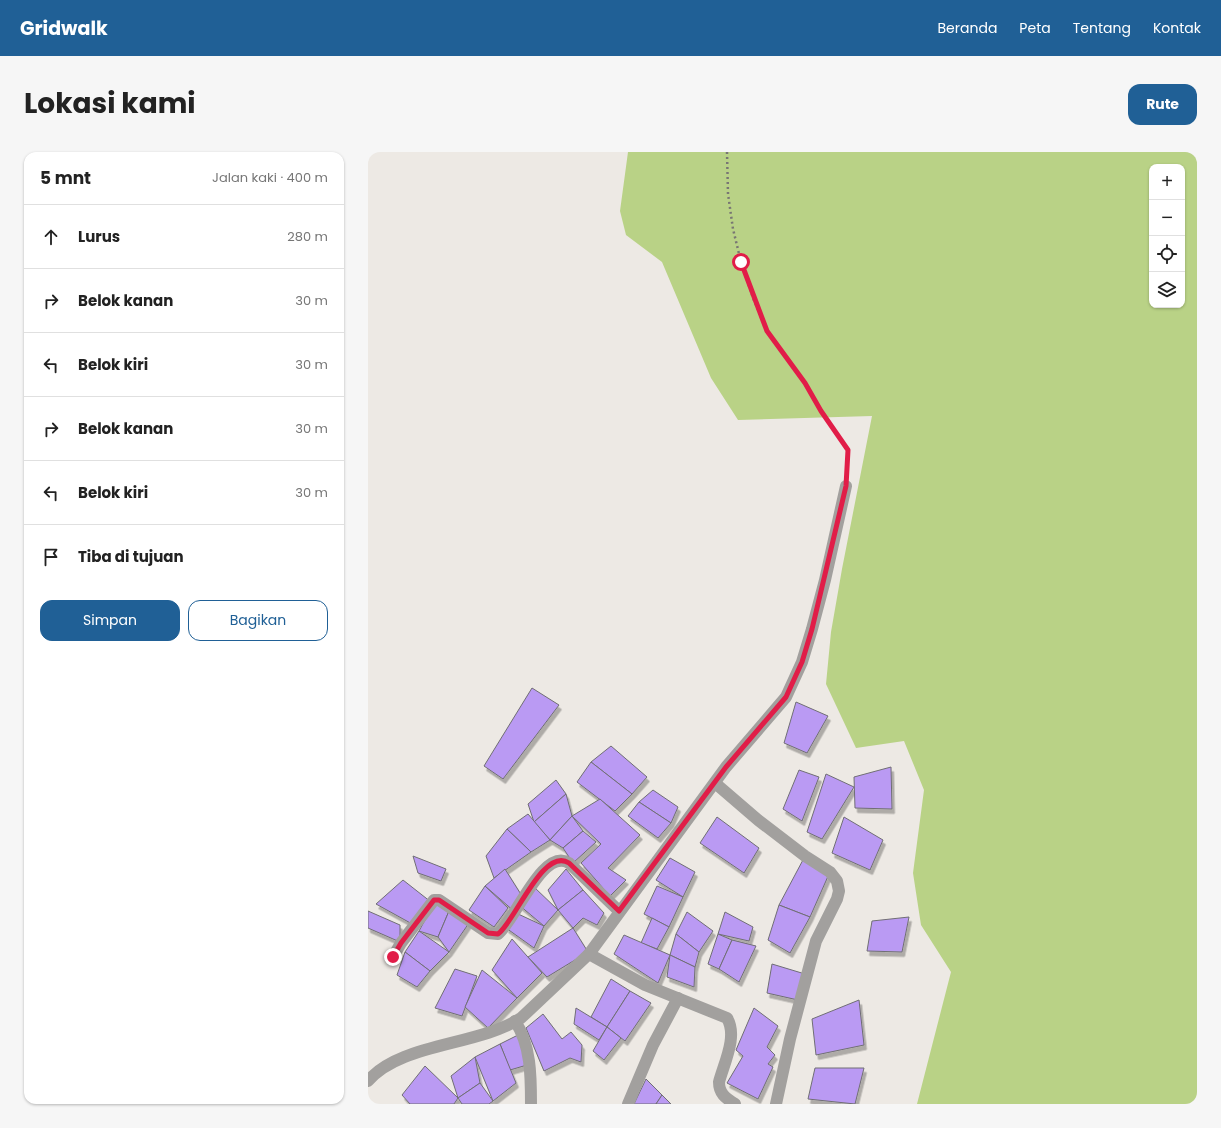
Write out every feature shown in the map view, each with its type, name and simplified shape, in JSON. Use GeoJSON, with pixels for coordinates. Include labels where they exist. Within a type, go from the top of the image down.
{"type":"FeatureCollection","features":[{"type":"Feature","properties":{"kind":"street"},"geometry":{"type":"LineString","coordinates":[[368,1081],[384,1066],[412,1055],[492,1032],[515,1021],[536,1005],[589,954],[619,911],[715,783],[746,743],[777,710],[794,681],[812,629],[846,486]]}},
{"type":"Feature","properties":{"kind":"street"},"geometry":{"type":"LineString","coordinates":[[715,783],[758,820],[805,856],[830,872],[836,881],[839,890],[837,899],[816,941],[790,1039],[776,1104]]}},
{"type":"Feature","properties":{"kind":"street"},"geometry":{"type":"LineString","coordinates":[[393,957],[401,943],[434,900],[439,900],[488,933],[498,934],[510,921],[534,881],[556,860],[561,859],[569,863],[619,911]]}},
{"type":"Feature","properties":{"kind":"street"},"geometry":{"type":"LineString","coordinates":[[589,954],[645,985],[721,1014],[727,1018],[730,1023],[731,1041],[719,1082],[719,1088],[722,1094],[735,1104]]}},
{"type":"Feature","properties":{"kind":"street"},"geometry":{"type":"LineString","coordinates":[[628,1104],[653,1045],[678,998]]}},
{"type":"Feature","properties":{"kind":"street"},"geometry":{"type":"LineString","coordinates":[[515,1021],[523,1033],[530,1064],[531,1104]]}},
{"type":"Feature","properties":{"kind":"path"},"geometry":{"type":"LineString","coordinates":[[727,152],[728,194],[733,229],[741,262],[767,331],[805,383],[821,411],[848,450],[846,486]]}},
{"type":"Feature","properties":{"kind":"green space"},"geometry":{"type":"Polygon","coordinates":[[[628,152],[1197,152],[1197,1104],[917,1104],[951,972],[921,925],[913,873],[924,790],[904,741],[856,748],[826,684],[831,632],[872,416],[738,420],[711,378],[662,262],[626,235],[620,211],[628,152]]]}},
{"type":"Feature","properties":{"kind":"building"},"geometry":{"type":"Polygon","coordinates":[[[532,688],[559,705],[503,779],[484,766],[532,688]]]}},
{"type":"Feature","properties":{"kind":"building"},"geometry":{"type":"Polygon","coordinates":[[[796,702],[828,716],[807,753],[784,743],[796,702]]]}},
{"type":"Feature","properties":{"kind":"building"},"geometry":{"type":"Polygon","coordinates":[[[611,746],[647,777],[632,794],[591,762],[611,746]]]}},
{"type":"Feature","properties":{"kind":"building"},"geometry":{"type":"Polygon","coordinates":[[[591,762],[632,794],[615,811],[577,782],[591,762]]]}},
{"type":"Feature","properties":{"kind":"building"},"geometry":{"type":"Polygon","coordinates":[[[891,767],[892,809],[855,808],[854,777],[891,767]]]}},
{"type":"Feature","properties":{"kind":"building"},"geometry":{"type":"Polygon","coordinates":[[[799,770],[819,777],[802,821],[783,809],[799,770]]]}},
{"type":"Feature","properties":{"kind":"building"},"geometry":{"type":"Polygon","coordinates":[[[826,774],[854,787],[822,839],[807,832],[826,774]]]}},
{"type":"Feature","properties":{"kind":"building"},"geometry":{"type":"Polygon","coordinates":[[[556,780],[566,794],[534,822],[528,804],[556,780]]]}},
{"type":"Feature","properties":{"kind":"building"},"geometry":{"type":"Polygon","coordinates":[[[653,790],[678,807],[671,823],[639,802],[653,790]]]}},
{"type":"Feature","properties":{"kind":"building"},"geometry":{"type":"Polygon","coordinates":[[[566,794],[572,816],[550,840],[534,822],[566,794]]]}},
{"type":"Feature","properties":{"kind":"building"},"geometry":{"type":"Polygon","coordinates":[[[600,799],[640,835],[608,868],[626,880],[610,896],[581,863],[601,844],[572,816],[600,799]]]}},
{"type":"Feature","properties":{"kind":"building"},"geometry":{"type":"Polygon","coordinates":[[[639,802],[671,823],[658,838],[628,816],[639,802]]]}},
{"type":"Feature","properties":{"kind":"building"},"geometry":{"type":"Polygon","coordinates":[[[528,814],[550,840],[531,852],[507,829],[528,814]]]}},
{"type":"Feature","properties":{"kind":"building"},"geometry":{"type":"Polygon","coordinates":[[[572,816],[583,831],[563,848],[550,840],[572,816]]]}},
{"type":"Feature","properties":{"kind":"building"},"geometry":{"type":"Polygon","coordinates":[[[717,817],[759,848],[744,873],[700,843],[717,817]]]}},
{"type":"Feature","properties":{"kind":"building"},"geometry":{"type":"Polygon","coordinates":[[[844,817],[883,840],[870,870],[832,853],[844,817]]]}},
{"type":"Feature","properties":{"kind":"building"},"geometry":{"type":"Polygon","coordinates":[[[507,829],[531,852],[494,878],[486,856],[507,829]]]}},
{"type":"Feature","properties":{"kind":"building"},"geometry":{"type":"Polygon","coordinates":[[[583,831],[596,842],[573,863],[563,848],[583,831]]]}},
{"type":"Feature","properties":{"kind":"building"},"geometry":{"type":"Polygon","coordinates":[[[413,856],[446,869],[441,881],[418,873],[413,856]]]}},
{"type":"Feature","properties":{"kind":"building"},"geometry":{"type":"Polygon","coordinates":[[[670,858],[695,872],[683,897],[656,880],[670,858]]]}},
{"type":"Feature","properties":{"kind":"building"},"geometry":{"type":"Polygon","coordinates":[[[804,858],[829,874],[810,917],[779,905],[804,858]]]}},
{"type":"Feature","properties":{"kind":"building"},"geometry":{"type":"Polygon","coordinates":[[[505,869],[522,896],[515,912],[485,886],[505,869]]]}},
{"type":"Feature","properties":{"kind":"building"},"geometry":{"type":"Polygon","coordinates":[[[566,869],[583,890],[558,910],[548,890],[566,869]]]}},
{"type":"Feature","properties":{"kind":"building"},"geometry":{"type":"Polygon","coordinates":[[[403,880],[431,902],[414,925],[376,904],[403,880]]]}},
{"type":"Feature","properties":{"kind":"building"},"geometry":{"type":"Polygon","coordinates":[[[485,886],[508,908],[494,927],[469,910],[485,886]]]}},
{"type":"Feature","properties":{"kind":"building"},"geometry":{"type":"Polygon","coordinates":[[[657,886],[683,897],[669,927],[644,914],[657,886]]]}},
{"type":"Feature","properties":{"kind":"building"},"geometry":{"type":"Polygon","coordinates":[[[534,887],[558,910],[544,926],[519,905],[534,887]]]}},
{"type":"Feature","properties":{"kind":"building"},"geometry":{"type":"Polygon","coordinates":[[[583,890],[604,913],[597,925],[583,918],[573,928],[558,910],[583,890]]]}},
{"type":"Feature","properties":{"kind":"building"},"geometry":{"type":"Polygon","coordinates":[[[435,902],[449,911],[438,937],[419,931],[435,902]]]}},
{"type":"Feature","properties":{"kind":"building"},"geometry":{"type":"Polygon","coordinates":[[[779,905],[810,917],[790,953],[768,940],[779,905]]]}},
{"type":"Feature","properties":{"kind":"building"},"geometry":{"type":"Polygon","coordinates":[[[368,911],[400,925],[400,942],[368,928],[368,911]]]}},
{"type":"Feature","properties":{"kind":"building"},"geometry":{"type":"Polygon","coordinates":[[[449,911],[469,923],[449,952],[438,937],[449,911]]]}},
{"type":"Feature","properties":{"kind":"building"},"geometry":{"type":"Polygon","coordinates":[[[687,912],[713,931],[699,952],[676,934],[687,912]]]}},
{"type":"Feature","properties":{"kind":"building"},"geometry":{"type":"Polygon","coordinates":[[[725,912],[753,927],[749,941],[718,934],[725,912]]]}},
{"type":"Feature","properties":{"kind":"building"},"geometry":{"type":"Polygon","coordinates":[[[516,913],[544,926],[534,948],[506,928],[516,913]]]}},
{"type":"Feature","properties":{"kind":"building"},"geometry":{"type":"Polygon","coordinates":[[[909,917],[902,952],[867,951],[872,921],[909,917]]]}},
{"type":"Feature","properties":{"kind":"building"},"geometry":{"type":"Polygon","coordinates":[[[652,918],[669,927],[657,949],[641,943],[652,918]]]}},
{"type":"Feature","properties":{"kind":"building"},"geometry":{"type":"Polygon","coordinates":[[[573,928],[588,952],[547,977],[528,957],[573,928]]]}},
{"type":"Feature","properties":{"kind":"building"},"geometry":{"type":"Polygon","coordinates":[[[419,931],[449,952],[430,971],[405,952],[419,931]]]}},
{"type":"Feature","properties":{"kind":"building"},"geometry":{"type":"Polygon","coordinates":[[[676,934],[699,952],[695,967],[670,955],[676,934]]]}},
{"type":"Feature","properties":{"kind":"building"},"geometry":{"type":"Polygon","coordinates":[[[718,934],[732,940],[719,969],[708,964],[718,934]]]}},
{"type":"Feature","properties":{"kind":"building"},"geometry":{"type":"Polygon","coordinates":[[[624,935],[670,955],[658,983],[614,954],[624,935]]]}},
{"type":"Feature","properties":{"kind":"building"},"geometry":{"type":"Polygon","coordinates":[[[512,939],[542,973],[517,998],[492,970],[512,939]]]}},
{"type":"Feature","properties":{"kind":"building"},"geometry":{"type":"Polygon","coordinates":[[[732,940],[756,946],[739,982],[719,969],[732,940]]]}},
{"type":"Feature","properties":{"kind":"building"},"geometry":{"type":"Polygon","coordinates":[[[405,952],[430,971],[417,987],[397,975],[405,952]]]}},
{"type":"Feature","properties":{"kind":"building"},"geometry":{"type":"Polygon","coordinates":[[[670,955],[695,967],[694,987],[667,977],[670,955]]]}},
{"type":"Feature","properties":{"kind":"building"},"geometry":{"type":"Polygon","coordinates":[[[772,964],[805,974],[798,1000],[767,993],[772,964]]]}},
{"type":"Feature","properties":{"kind":"building"},"geometry":{"type":"Polygon","coordinates":[[[455,969],[477,976],[462,1016],[435,1008],[455,969]]]}},
{"type":"Feature","properties":{"kind":"building"},"geometry":{"type":"Polygon","coordinates":[[[482,970],[517,998],[488,1028],[465,1007],[482,970]]]}},
{"type":"Feature","properties":{"kind":"building"},"geometry":{"type":"Polygon","coordinates":[[[611,979],[630,991],[607,1027],[591,1017],[611,979]]]}},
{"type":"Feature","properties":{"kind":"building"},"geometry":{"type":"Polygon","coordinates":[[[630,991],[651,1003],[625,1041],[607,1027],[630,991]]]}},
{"type":"Feature","properties":{"kind":"building"},"geometry":{"type":"Polygon","coordinates":[[[859,1000],[864,1045],[816,1055],[812,1019],[859,1000]]]}},
{"type":"Feature","properties":{"kind":"building"},"geometry":{"type":"Polygon","coordinates":[[[576,1008],[607,1027],[599,1040],[574,1024],[576,1008]]]}},
{"type":"Feature","properties":{"kind":"building"},"geometry":{"type":"Polygon","coordinates":[[[754,1008],[778,1026],[767,1047],[775,1055],[768,1064],[773,1067],[758,1099],[727,1083],[743,1056],[736,1050],[754,1008]]]}},
{"type":"Feature","properties":{"kind":"building"},"geometry":{"type":"Polygon","coordinates":[[[543,1014],[562,1039],[571,1032],[582,1045],[581,1062],[570,1058],[544,1071],[526,1028],[543,1014]]]}},
{"type":"Feature","properties":{"kind":"building"},"geometry":{"type":"Polygon","coordinates":[[[607,1027],[621,1038],[604,1060],[593,1051],[607,1027]]]}},
{"type":"Feature","properties":{"kind":"building"},"geometry":{"type":"Polygon","coordinates":[[[520,1034],[527,1065],[510,1070],[500,1044],[520,1034]]]}},
{"type":"Feature","properties":{"kind":"building"},"geometry":{"type":"Polygon","coordinates":[[[500,1044],[516,1083],[493,1101],[475,1057],[500,1044]]]}},
{"type":"Feature","properties":{"kind":"building"},"geometry":{"type":"Polygon","coordinates":[[[475,1057],[480,1083],[458,1098],[451,1076],[475,1057]]]}},
{"type":"Feature","properties":{"kind":"building"},"geometry":{"type":"Polygon","coordinates":[[[425,1066],[458,1098],[454,1104],[410,1104],[402,1095],[425,1066]]]}},
{"type":"Feature","properties":{"kind":"building"},"geometry":{"type":"Polygon","coordinates":[[[815,1068],[864,1068],[855,1104],[808,1099],[815,1068]]]}},
{"type":"Feature","properties":{"kind":"building"},"geometry":{"type":"Polygon","coordinates":[[[646,1079],[662,1095],[656,1104],[634,1104],[646,1079]]]}},
{"type":"Feature","properties":{"kind":"building"},"geometry":{"type":"Polygon","coordinates":[[[480,1083],[493,1101],[489,1104],[462,1104],[458,1098],[480,1083]]]}},
{"type":"Feature","properties":{"kind":"building"},"geometry":{"type":"Polygon","coordinates":[[[662,1095],[671,1104],[656,1104],[662,1095]]]}},
{"type":"Feature","properties":{"kind":"route"},"geometry":{"type":"LineString","coordinates":[[393,957],[401,943],[434,900],[439,900],[488,933],[495,935],[502,932],[516,913],[523,897],[534,881],[556,860],[561,859],[569,863],[619,911],[726,767],[777,710],[786,697],[802,662],[825,580],[846,486],[848,450],[821,411],[805,383],[767,331],[741,262]]}}]}
